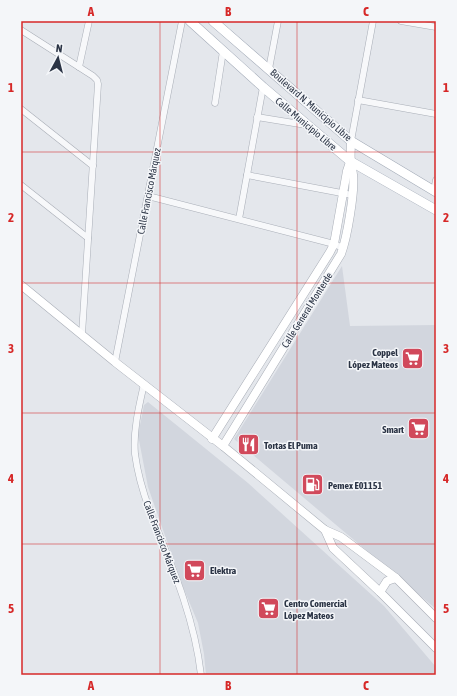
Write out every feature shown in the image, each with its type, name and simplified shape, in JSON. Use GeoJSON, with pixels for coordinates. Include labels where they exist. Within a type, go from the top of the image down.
{"type":"FeatureCollection","features":[{"type":"Feature","properties":{"kind":"main road","name":"Calle Municipio Libre"},"geometry":{"type":"LineString","coordinates":[[190,21],[306,125],[350,161],[436,210]]}},
{"type":"Feature","properties":{"kind":"main road","name":"Boulevard N. Municipio Libre"},"geometry":{"type":"LineString","coordinates":[[214,21],[351,141],[435,191]]}},
{"type":"Feature","properties":{"kind":"main road","name":"Calle General Monterde"},"geometry":{"type":"LineString","coordinates":[[212,439],[326,260],[334,244],[350,161],[351,141]]}},
{"type":"Feature","properties":{"kind":"main road","name":"Calle General Monterde"},"geometry":{"type":"LineString","coordinates":[[223,446],[331,272],[343,248],[352,195],[353,175],[350,161]]}},
{"type":"Feature","properties":{"kind":"main road"},"geometry":{"type":"LineString","coordinates":[[21,285],[115,362],[212,439],[223,446],[325,530],[341,537],[396,578],[436,618]]}},
{"type":"Feature","properties":{"kind":"main road"},"geometry":{"type":"LineString","coordinates":[[325,530],[333,548],[436,648]]}},
{"type":"Feature","properties":{"kind":"main road"},"geometry":{"type":"LineString","coordinates":[[380,592],[387,581],[396,578]]}},
{"type":"Feature","properties":{"kind":"street"},"geometry":{"type":"LineString","coordinates":[[79,67],[89,21]]}},
{"type":"Feature","properties":{"kind":"street","name":"Calle Francisco Márquez"},"geometry":{"type":"LineString","coordinates":[[115,362],[182,21]]}},
{"type":"Feature","properties":{"kind":"street"},"geometry":{"type":"LineString","coordinates":[[269,69],[278,21]]}},
{"type":"Feature","properties":{"kind":"street","name":"Calle General Monterde"},"geometry":{"type":"LineString","coordinates":[[351,141],[373,21]]}},
{"type":"Feature","properties":{"kind":"street"},"geometry":{"type":"LineString","coordinates":[[401,21],[436,28]]}},
{"type":"Feature","properties":{"kind":"street"},"geometry":{"type":"LineString","coordinates":[[21,30],[97,80],[98,87],[82,334]]}},
{"type":"Feature","properties":{"kind":"street"},"geometry":{"type":"LineString","coordinates":[[215,103],[223,51]]}},
{"type":"Feature","properties":{"kind":"street"},"geometry":{"type":"LineString","coordinates":[[239,219],[263,87]]}},
{"type":"Feature","properties":{"kind":"street"},"geometry":{"type":"LineString","coordinates":[[358,100],[436,114]]}},
{"type":"Feature","properties":{"kind":"street"},"geometry":{"type":"LineString","coordinates":[[21,109],[93,166]]}},
{"type":"Feature","properties":{"kind":"street"},"geometry":{"type":"LineString","coordinates":[[257,118],[306,125]]}},
{"type":"Feature","properties":{"kind":"street"},"geometry":{"type":"LineString","coordinates":[[247,175],[352,195]]}},
{"type":"Feature","properties":{"kind":"street"},"geometry":{"type":"LineString","coordinates":[[435,191],[436,180]]}},
{"type":"Feature","properties":{"kind":"street"},"geometry":{"type":"LineString","coordinates":[[21,186],[88,238]]}},
{"type":"Feature","properties":{"kind":"street"},"geometry":{"type":"LineString","coordinates":[[148,196],[334,244],[343,248]]}},
{"type":"Feature","properties":{"kind":"street","name":"Calle Francisco Márquez"},"geometry":{"type":"LineString","coordinates":[[144,384],[135,439],[135,453],[138,469],[149,510],[182,594],[189,616],[199,659],[201,675]]}},
{"type":"Feature","properties":{"kind":"shaded area"},"geometry":{"type":"Polygon","coordinates":[[[342,266],[350,326],[436,325],[436,609],[234,439],[342,266]]]}},
{"type":"Feature","properties":{"kind":"shaded area"},"geometry":{"type":"Polygon","coordinates":[[[148,402],[248,483],[384,606],[436,667],[436,675],[206,675],[204,654],[198,623],[183,587],[148,487],[138,435],[144,405],[148,402]]]}},
{"type":"Feature","properties":{"kind":"place","name":"Coppel López Mateos"},"geometry":{"type":"Point","coordinates":[413,358]}},
{"type":"Feature","properties":{"kind":"place","name":"Smart"},"geometry":{"type":"Point","coordinates":[419,429]}},
{"type":"Feature","properties":{"kind":"place","name":"Tortas El Puma"},"geometry":{"type":"Point","coordinates":[249,445]}},
{"type":"Feature","properties":{"kind":"place","name":"Pemex E01151"},"geometry":{"type":"Point","coordinates":[312,485]}},
{"type":"Feature","properties":{"kind":"place","name":"Elektra"},"geometry":{"type":"Point","coordinates":[194,570]}},
{"type":"Feature","properties":{"kind":"place","name":"Centro Comercial López Mateos"},"geometry":{"type":"Point","coordinates":[268,609]}}]}
